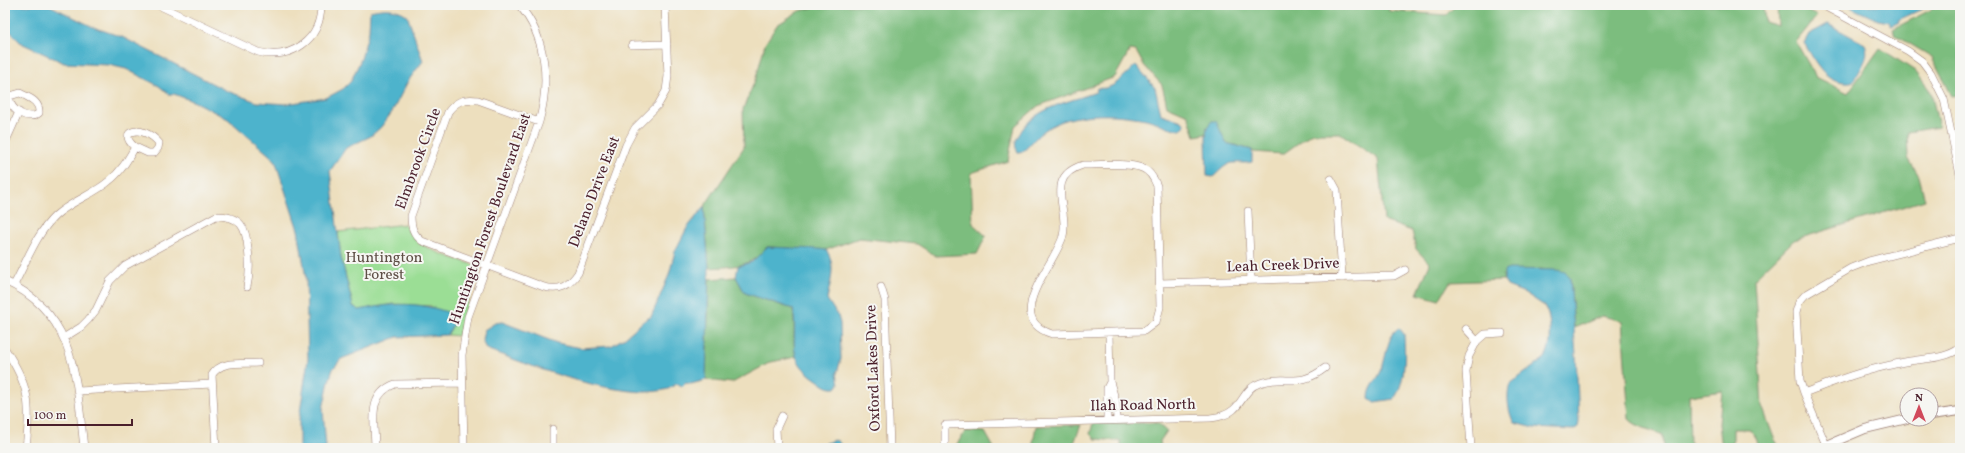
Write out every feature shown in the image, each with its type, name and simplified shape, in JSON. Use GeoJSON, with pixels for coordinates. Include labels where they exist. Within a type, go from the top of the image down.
{"type":"FeatureCollection","features":[{"type":"Feature","properties":{"kind":"street"},"geometry":{"type":"LineString","coordinates":[[158,5],[258,52],[275,54],[293,50],[310,38],[319,24],[320,5]]}},
{"type":"Feature","properties":{"kind":"street","name":"Huntington Forest Boulevard East"},"geometry":{"type":"LineString","coordinates":[[464,448],[462,355],[465,329],[486,265],[539,122],[544,103],[546,83],[544,62],[534,29],[519,5]]}},
{"type":"Feature","properties":{"kind":"street","name":"Delano Drive East"},"geometry":{"type":"LineString","coordinates":[[486,265],[553,289],[566,286],[572,282],[578,273],[626,145],[635,128],[662,98],[668,83],[665,5]]}},
{"type":"Feature","properties":{"kind":"street"},"geometry":{"type":"LineString","coordinates":[[1822,5],[1908,51],[1927,67],[1938,85],[1944,99],[1960,175]]}},
{"type":"Feature","properties":{"kind":"street"},"geometry":{"type":"LineString","coordinates":[[632,45],[667,44]]}},
{"type":"Feature","properties":{"kind":"street","name":"Elmbrook Circle"},"geometry":{"type":"LineString","coordinates":[[486,265],[422,241],[417,237],[411,224],[411,216],[445,120],[452,106],[460,101],[470,99],[478,100],[539,122]]}},
{"type":"Feature","properties":{"kind":"street"},"geometry":{"type":"LineString","coordinates":[[5,143],[19,112]]}},
{"type":"Feature","properties":{"kind":"street"},"geometry":{"type":"LineString","coordinates":[[14,285],[41,235],[54,218],[75,201],[108,182],[128,161],[135,147]]}},
{"type":"Feature","properties":{"kind":"street"},"geometry":{"type":"LineString","coordinates":[[1083,165],[1141,168],[1154,177],[1157,186],[1160,283],[1160,307],[1156,322],[1144,331],[1052,334],[1043,331],[1036,325],[1030,310],[1030,302],[1063,237],[1060,192],[1061,182],[1066,174],[1074,168],[1083,165]]}},
{"type":"Feature","properties":{"kind":"street"},"geometry":{"type":"LineString","coordinates":[[1331,179],[1337,190],[1342,278]]}},
{"type":"Feature","properties":{"kind":"street"},"geometry":{"type":"LineString","coordinates":[[1248,211],[1251,280]]}},
{"type":"Feature","properties":{"kind":"street"},"geometry":{"type":"LineString","coordinates":[[64,337],[81,327],[88,320],[96,310],[110,281],[125,266],[216,216],[226,216],[239,222],[247,235],[250,271],[247,287]]}},
{"type":"Feature","properties":{"kind":"street"},"geometry":{"type":"LineString","coordinates":[[1899,421],[1865,429],[1823,446],[1800,381],[1796,312],[1799,302],[1805,295],[1851,268],[1869,261],[1960,238]]}},
{"type":"Feature","properties":{"kind":"street","name":"Leah Creek Drive"},"geometry":{"type":"LineString","coordinates":[[1160,283],[1394,276],[1405,270]]}},
{"type":"Feature","properties":{"kind":"street"},"geometry":{"type":"LineString","coordinates":[[5,281],[14,285],[30,296],[47,310],[64,337],[72,360],[78,391],[84,448]]}},
{"type":"Feature","properties":{"kind":"street","name":"Oxford Lakes Drive"},"geometry":{"type":"LineString","coordinates":[[881,287],[885,300],[890,448]]}},
{"type":"Feature","properties":{"kind":"street"},"geometry":{"type":"LineString","coordinates":[[1466,329],[1477,340]]}},
{"type":"Feature","properties":{"kind":"street"},"geometry":{"type":"LineString","coordinates":[[1109,333],[1110,382],[1116,402],[1117,420]]}},
{"type":"Feature","properties":{"kind":"street"},"geometry":{"type":"LineString","coordinates":[[1471,448],[1466,371],[1469,356],[1477,340],[1485,334],[1502,333]]}},
{"type":"Feature","properties":{"kind":"street"},"geometry":{"type":"LineString","coordinates":[[1804,393],[1837,380],[1873,369],[1952,354],[1960,348]]}},
{"type":"Feature","properties":{"kind":"street"},"geometry":{"type":"LineString","coordinates":[[5,349],[17,366],[24,382],[29,401],[26,448]]}},
{"type":"Feature","properties":{"kind":"street"},"geometry":{"type":"LineString","coordinates":[[216,448],[212,376],[216,369],[223,365],[258,363]]}},
{"type":"Feature","properties":{"kind":"street","name":"Ilah Road North"},"geometry":{"type":"LineString","coordinates":[[945,448],[945,425],[1210,418],[1223,416],[1232,411],[1239,404],[1245,392],[1260,383],[1304,380],[1314,377],[1325,368]]}},
{"type":"Feature","properties":{"kind":"street"},"geometry":{"type":"LineString","coordinates":[[1107,420],[1107,388],[1110,382]]}},
{"type":"Feature","properties":{"kind":"street"},"geometry":{"type":"LineString","coordinates":[[375,448],[374,408],[376,399],[387,388],[395,384],[462,383]]}},
{"type":"Feature","properties":{"kind":"street"},"geometry":{"type":"LineString","coordinates":[[78,391],[212,384]]}},
{"type":"Feature","properties":{"kind":"street"},"geometry":{"type":"LineString","coordinates":[[1939,414],[1960,411]]}},
{"type":"Feature","properties":{"kind":"street"},"geometry":{"type":"LineString","coordinates":[[777,448],[776,429],[782,416]]}},
{"type":"Feature","properties":{"kind":"street"},"geometry":{"type":"LineString","coordinates":[[553,429],[553,448]]}},
{"type":"Feature","properties":{"kind":"green space"},"geometry":{"type":"Polygon","coordinates":[[[833,5],[1388,5],[1389,11],[1446,15],[1456,5],[1763,5],[1765,22],[1778,26],[1777,5],[1796,5],[1817,16],[1796,42],[1816,77],[1848,93],[1880,48],[1915,71],[1931,92],[1939,127],[1907,132],[1908,158],[1919,176],[1925,200],[1794,240],[1754,279],[1762,406],[1774,438],[1780,448],[1759,448],[1751,429],[1733,429],[1733,448],[1722,448],[1719,424],[1722,391],[1689,396],[1690,448],[1664,448],[1663,435],[1640,426],[1629,419],[1622,321],[1602,316],[1574,328],[1570,278],[1542,269],[1523,270],[1503,275],[1504,280],[1450,282],[1439,300],[1417,294],[1430,264],[1416,249],[1412,231],[1384,221],[1378,159],[1340,133],[1312,133],[1283,154],[1253,152],[1252,150],[1226,143],[1207,127],[1206,134],[1195,136],[1188,115],[1167,106],[1162,85],[1143,64],[1136,51],[1130,50],[1115,77],[1038,106],[1015,126],[1008,161],[971,173],[973,224],[986,236],[977,254],[936,256],[917,244],[859,238],[826,250],[767,247],[754,259],[741,265],[709,268],[704,207],[744,147],[743,109],[756,78],[765,44],[777,25],[799,11],[815,7],[830,8],[833,5]]]}},
{"type":"Feature","properties":{"kind":"green space"},"geometry":{"type":"Polygon","coordinates":[[[1940,5],[1960,5],[1960,95],[1952,96],[1932,57],[1895,35],[1893,29],[1940,5]]]}},
{"type":"Feature","properties":{"kind":"green space","name":"Huntington Forest"},"geometry":{"type":"Polygon","coordinates":[[[405,224],[410,233],[425,246],[444,255],[474,265],[477,271],[458,336],[447,335],[453,325],[431,306],[394,304],[359,310],[353,306],[341,257],[338,232],[405,224]]]}},
{"type":"Feature","properties":{"kind":"green space"},"geometry":{"type":"Polygon","coordinates":[[[736,277],[745,293],[793,309],[794,345],[796,357],[771,362],[732,383],[706,380],[709,279],[736,277]]]}},
{"type":"Feature","properties":{"kind":"green space"},"geometry":{"type":"Polygon","coordinates":[[[1093,423],[1158,423],[1167,431],[1160,441],[1161,448],[1121,448],[1121,441],[1095,439],[1090,434],[1093,423]]]}},
{"type":"Feature","properties":{"kind":"green space"},"geometry":{"type":"Polygon","coordinates":[[[1081,425],[1072,448],[1032,448],[1036,426],[1081,425]]]}},
{"type":"Feature","properties":{"kind":"green space"},"geometry":{"type":"Polygon","coordinates":[[[966,431],[985,432],[994,448],[954,448],[966,431]]]}},
{"type":"Feature","properties":{"kind":"water"},"geometry":{"type":"Polygon","coordinates":[[[5,5],[49,5],[93,27],[122,37],[227,91],[257,102],[286,104],[326,98],[343,89],[351,81],[361,59],[369,31],[370,11],[389,9],[402,12],[407,15],[423,61],[408,81],[392,112],[381,127],[371,136],[346,148],[330,171],[341,257],[353,306],[359,310],[404,304],[426,306],[438,309],[450,313],[453,325],[447,335],[397,337],[341,359],[333,369],[323,409],[326,448],[299,448],[299,419],[308,359],[306,278],[298,230],[275,160],[228,119],[195,102],[174,94],[169,94],[159,86],[126,69],[109,65],[64,63],[21,43],[5,26],[5,5]]]}},
{"type":"Feature","properties":{"kind":"water"},"geometry":{"type":"Polygon","coordinates":[[[1850,5],[1931,5],[1898,20],[1899,22],[1891,26],[1889,22],[1878,20],[1852,8],[1850,5]]]}},
{"type":"Feature","properties":{"kind":"water"},"geometry":{"type":"Polygon","coordinates":[[[1828,24],[1865,44],[1867,53],[1866,58],[1855,80],[1851,82],[1842,82],[1827,76],[1817,64],[1804,43],[1809,34],[1828,24]]]}},
{"type":"Feature","properties":{"kind":"water"},"geometry":{"type":"Polygon","coordinates":[[[1136,65],[1155,88],[1161,114],[1182,121],[1185,125],[1181,130],[1146,119],[1094,115],[1068,119],[1056,124],[1042,132],[1021,153],[1018,152],[1016,146],[1017,139],[1025,126],[1033,118],[1053,107],[1096,92],[1097,88],[1113,85],[1136,65]]]}},
{"type":"Feature","properties":{"kind":"water"},"geometry":{"type":"Polygon","coordinates":[[[1212,121],[1216,121],[1226,143],[1252,150],[1252,162],[1232,163],[1224,167],[1213,177],[1207,176],[1206,137],[1207,127],[1212,121]]]}},
{"type":"Feature","properties":{"kind":"water"},"geometry":{"type":"Polygon","coordinates":[[[704,207],[709,268],[706,380],[691,384],[686,383],[682,387],[677,384],[668,389],[656,391],[644,392],[624,390],[583,382],[486,349],[482,340],[484,330],[495,323],[502,322],[557,343],[581,348],[611,346],[624,338],[646,319],[651,317],[669,275],[675,251],[687,228],[704,207]]]}},
{"type":"Feature","properties":{"kind":"water"},"geometry":{"type":"Polygon","coordinates":[[[767,247],[819,249],[826,250],[829,255],[832,274],[827,299],[838,316],[840,323],[841,359],[837,373],[839,384],[836,388],[830,388],[823,385],[806,372],[800,364],[794,348],[793,309],[745,293],[736,277],[738,266],[752,262],[767,247]]]}},
{"type":"Feature","properties":{"kind":"water"},"geometry":{"type":"Polygon","coordinates":[[[1509,269],[1557,270],[1565,272],[1570,278],[1579,421],[1578,427],[1573,430],[1534,428],[1514,423],[1512,419],[1508,399],[1510,384],[1545,358],[1548,352],[1550,333],[1546,307],[1525,293],[1507,286],[1504,280],[1504,271],[1509,269]]]}},
{"type":"Feature","properties":{"kind":"water"},"geometry":{"type":"Polygon","coordinates":[[[1399,328],[1404,334],[1404,368],[1401,384],[1394,399],[1374,402],[1369,398],[1370,391],[1382,368],[1389,342],[1395,331],[1399,328]]]}},
{"type":"Feature","properties":{"kind":"water"},"geometry":{"type":"Polygon","coordinates":[[[834,440],[838,441],[843,448],[823,448],[826,443],[834,440]]]}}]}
